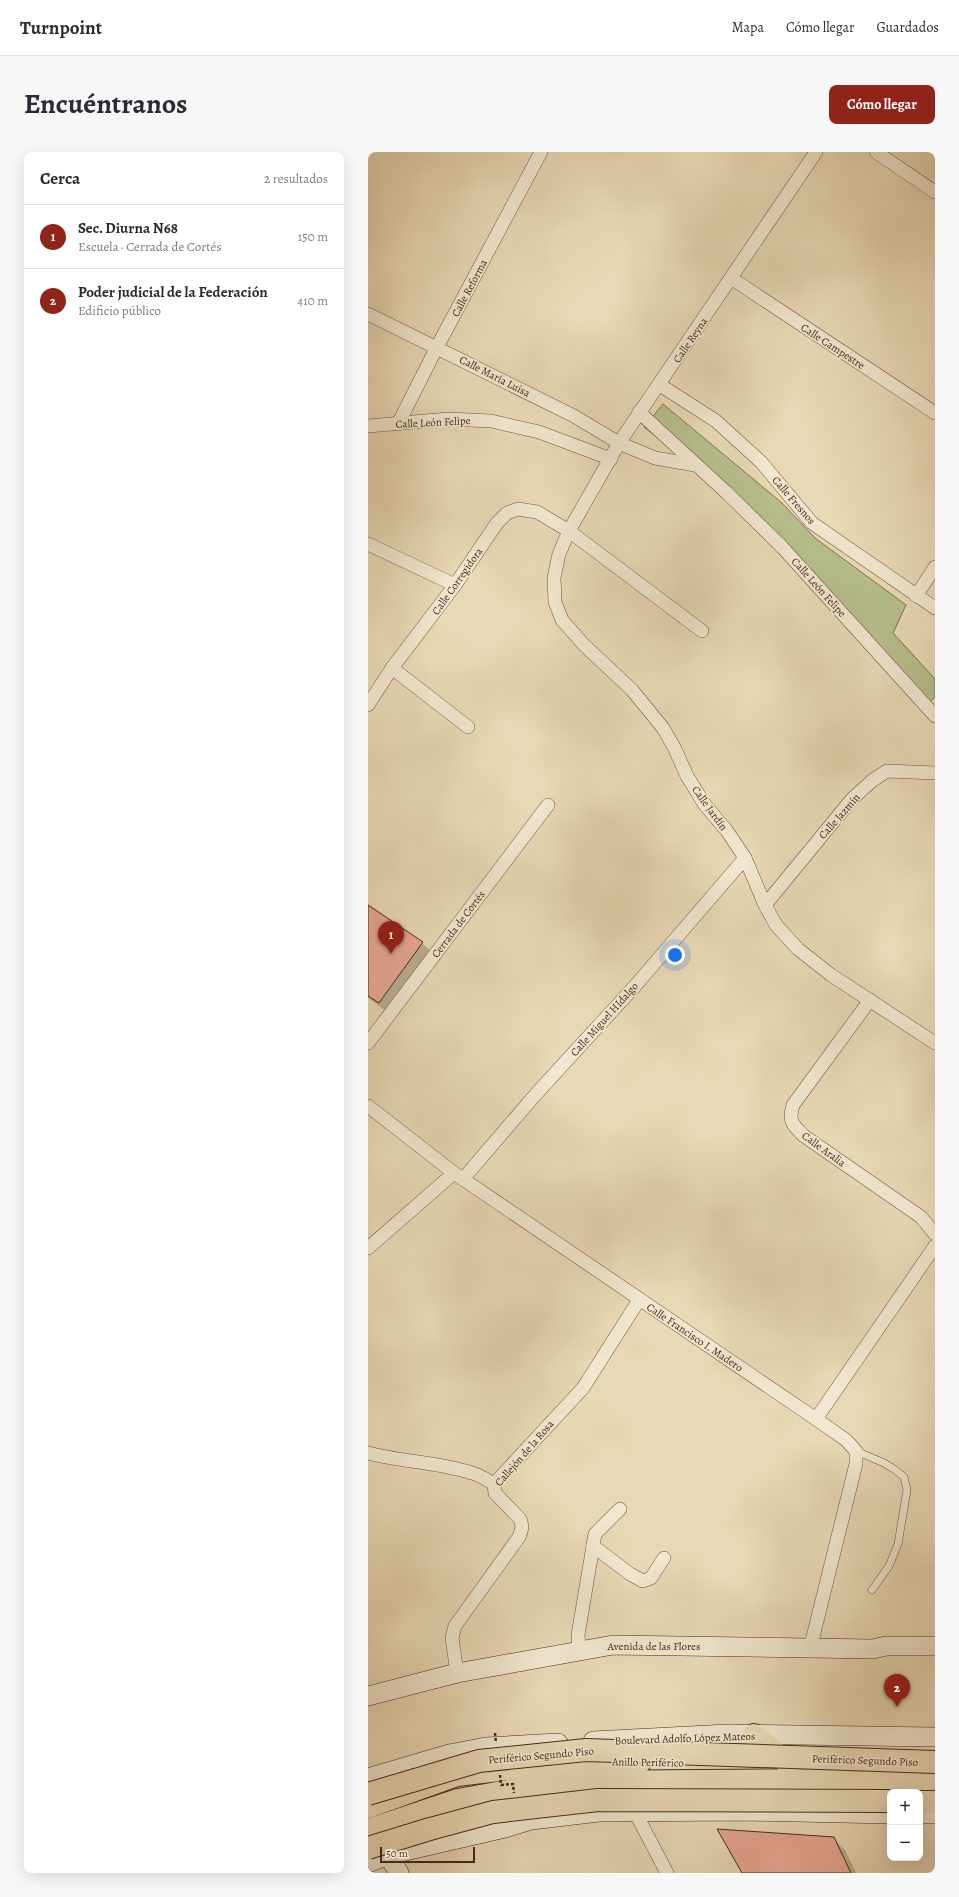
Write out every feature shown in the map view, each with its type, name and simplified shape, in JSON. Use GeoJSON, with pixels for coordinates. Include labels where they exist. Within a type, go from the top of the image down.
{"type":"FeatureCollection","features":[{"type":"Feature","properties":{"kind":"highway"},"geometry":{"type":"LineString","coordinates":[[754,1735],[790,1765]]}},
{"type":"Feature","properties":{"kind":"highway","name":"Periférico Segundo Piso"},"geometry":{"type":"LineString","coordinates":[[368,1794],[479,1761],[586,1750],[935,1762]]}},
{"type":"Feature","properties":{"kind":"highway","name":"Anillo Periférico"},"geometry":{"type":"LineString","coordinates":[[368,1808],[457,1775],[573,1761],[935,1767]]}},
{"type":"Feature","properties":{"kind":"highway","name":"Anillo Periférico"},"geometry":{"type":"LineString","coordinates":[[368,1830],[458,1800],[547,1784],[639,1781],[935,1779]]}},
{"type":"Feature","properties":{"kind":"highway"},"geometry":{"type":"LineString","coordinates":[[599,1812],[639,1781]]}},
{"type":"Feature","properties":{"kind":"highway"},"geometry":{"type":"LineString","coordinates":[[368,1848],[430,1829],[494,1812],[598,1800],[887,1801]]}},
{"type":"Feature","properties":{"kind":"highway"},"geometry":{"type":"LineString","coordinates":[[923,1802],[935,1802]]}},
{"type":"Feature","properties":{"kind":"main road","name":"Avenida de las Flores"},"geometry":{"type":"LineString","coordinates":[[368,1696],[457,1672],[613,1644],[810,1649],[873,1649],[886,1646],[935,1646]]}},
{"type":"Feature","properties":{"kind":"main road","name":"Avenida de las Flores"},"geometry":{"type":"LineString","coordinates":[[873,1649],[887,1654],[935,1654]]}},
{"type":"Feature","properties":{"kind":"main road","name":"Boulevard Adolfo López Mateos"},"geometry":{"type":"LineString","coordinates":[[368,1778],[449,1754],[486,1747],[728,1734],[935,1737]]}},
{"type":"Feature","properties":{"kind":"main road"},"geometry":{"type":"LineString","coordinates":[[368,1863],[388,1855],[506,1828],[531,1820],[599,1812],[746,1811],[887,1814]]}},
{"type":"Feature","properties":{"kind":"main road"},"geometry":{"type":"LineString","coordinates":[[923,1814],[935,1814]]}},
{"type":"Feature","properties":{"kind":"main road"},"geometry":{"type":"LineString","coordinates":[[388,1855],[398,1873]]}},
{"type":"Feature","properties":{"kind":"street","name":"Calle Reforma"},"geometry":{"type":"LineString","coordinates":[[398,424],[436,347],[541,152]]}},
{"type":"Feature","properties":{"kind":"street","name":"Calle Reyna"},"geometry":{"type":"LineString","coordinates":[[569,531],[619,443],[639,412],[660,385],[816,152]]}},
{"type":"Feature","properties":{"kind":"street"},"geometry":{"type":"LineString","coordinates":[[876,152],[935,192]]}},
{"type":"Feature","properties":{"kind":"street","name":"Calle Campestre"},"geometry":{"type":"LineString","coordinates":[[731,278],[935,413]]}},
{"type":"Feature","properties":{"kind":"street","name":"Calle María Luisa"},"geometry":{"type":"LineString","coordinates":[[368,314],[574,416],[619,443]]}},
{"type":"Feature","properties":{"kind":"street","name":"Calle Fresnos"},"geometry":{"type":"LineString","coordinates":[[660,385],[716,421],[761,462],[812,523],[935,608]]}},
{"type":"Feature","properties":{"kind":"street","name":"Calle León Felipe"},"geometry":{"type":"LineString","coordinates":[[639,412],[695,466],[727,493],[782,547],[935,716]]}},
{"type":"Feature","properties":{"kind":"street","name":"Calle León Felipe"},"geometry":{"type":"LineString","coordinates":[[368,426],[448,419],[491,421],[539,432],[611,458]]}},
{"type":"Feature","properties":{"kind":"street","name":"Calle León Felipe"},"geometry":{"type":"LineString","coordinates":[[619,443],[655,458],[695,466]]}},
{"type":"Feature","properties":{"kind":"street","name":"Calle Corregidora"},"geometry":{"type":"LineString","coordinates":[[368,705],[392,668],[455,585],[497,523],[507,513],[518,509],[537,512],[569,531],[702,631]]}},
{"type":"Feature","properties":{"kind":"street","name":"Calle Jardín"},"geometry":{"type":"LineString","coordinates":[[569,531],[559,554],[554,578],[555,602],[562,620],[584,645],[632,690],[663,728],[674,747],[687,776],[705,805],[727,831],[745,858],[765,905],[776,925],[798,949],[831,975],[935,1043]]}},
{"type":"Feature","properties":{"kind":"street"},"geometry":{"type":"LineString","coordinates":[[368,544],[455,585]]}},
{"type":"Feature","properties":{"kind":"street"},"geometry":{"type":"LineString","coordinates":[[916,596],[935,567]]}},
{"type":"Feature","properties":{"kind":"street"},"geometry":{"type":"LineString","coordinates":[[392,668],[468,727]]}},
{"type":"Feature","properties":{"kind":"street","name":"Calle Jazmín"},"geometry":{"type":"LineString","coordinates":[[765,905],[852,799],[873,780],[887,771],[935,773]]}},
{"type":"Feature","properties":{"kind":"street","name":"Cerrada de Cortés"},"geometry":{"type":"LineString","coordinates":[[368,1043],[548,805]]}},
{"type":"Feature","properties":{"kind":"street","name":"Calle Miguel HIdalgo"},"geometry":{"type":"LineString","coordinates":[[368,1248],[458,1176],[536,1094],[634,986],[745,858]]}},
{"type":"Feature","properties":{"kind":"street","name":"Calle Aralia"},"geometry":{"type":"LineString","coordinates":[[870,1000],[793,1105],[790,1116],[792,1124],[804,1136],[921,1217],[935,1234]]}},
{"type":"Feature","properties":{"kind":"street","name":"Calle Francisco I. Madero"},"geometry":{"type":"LineString","coordinates":[[368,1106],[458,1176],[639,1300],[816,1418],[846,1440],[856,1451]]}},
{"type":"Feature","properties":{"kind":"street"},"geometry":{"type":"LineString","coordinates":[[816,1418],[935,1246]]}},
{"type":"Feature","properties":{"kind":"street","name":"Callejón de la Rosa"},"geometry":{"type":"LineString","coordinates":[[457,1672],[452,1638],[455,1626],[519,1537],[522,1530],[520,1519],[495,1493],[494,1484],[583,1388],[639,1300]]}},
{"type":"Feature","properties":{"kind":"street"},"geometry":{"type":"LineString","coordinates":[[810,1649],[850,1493],[856,1464],[856,1451]]}},
{"type":"Feature","properties":{"kind":"street"},"geometry":{"type":"LineString","coordinates":[[368,1453],[387,1458],[451,1467],[473,1473],[494,1484]]}},
{"type":"Feature","properties":{"kind":"street"},"geometry":{"type":"LineString","coordinates":[[578,1650],[578,1635],[595,1534],[620,1509]]}},
{"type":"Feature","properties":{"kind":"street"},"geometry":{"type":"LineString","coordinates":[[593,1546],[630,1574],[643,1581],[651,1578],[664,1558]]}},
{"type":"Feature","properties":{"kind":"street"},"geometry":{"type":"LineString","coordinates":[[635,1812],[667,1873]]}},
{"type":"Feature","properties":{"kind":"lane"},"geometry":{"type":"LineString","coordinates":[[856,1451],[894,1469],[904,1477],[907,1490],[898,1544],[889,1566],[872,1590]]}},
{"type":"Feature","properties":{"kind":"path"},"geometry":{"type":"LineString","coordinates":[[495,1733],[497,1748]]}},
{"type":"Feature","properties":{"kind":"path"},"geometry":{"type":"LineString","coordinates":[[499,1770],[501,1785],[513,1784],[514,1799]]}},
{"type":"Feature","properties":{"kind":"green space"},"geometry":{"type":"Polygon","coordinates":[[[663,404],[782,503],[815,538],[906,605],[893,633],[935,679],[935,697],[928,704],[730,496],[644,427],[663,404]]]}},
{"type":"Feature","properties":{"kind":"building"},"geometry":{"type":"Polygon","coordinates":[[[368,905],[423,942],[379,1003],[368,996],[368,905]]]}},
{"type":"Feature","properties":{"kind":"building"},"geometry":{"type":"Polygon","coordinates":[[[717,1829],[834,1837],[851,1873],[742,1873],[717,1829]]]}},
{"type":"Feature","properties":{"kind":"place","name":"Sec. Diurna N68"},"geometry":{"type":"Point","coordinates":[391,954]}},
{"type":"Feature","properties":{"kind":"place","name":"Poder judicial de la Federación"},"geometry":{"type":"Point","coordinates":[897,1707]}}]}
